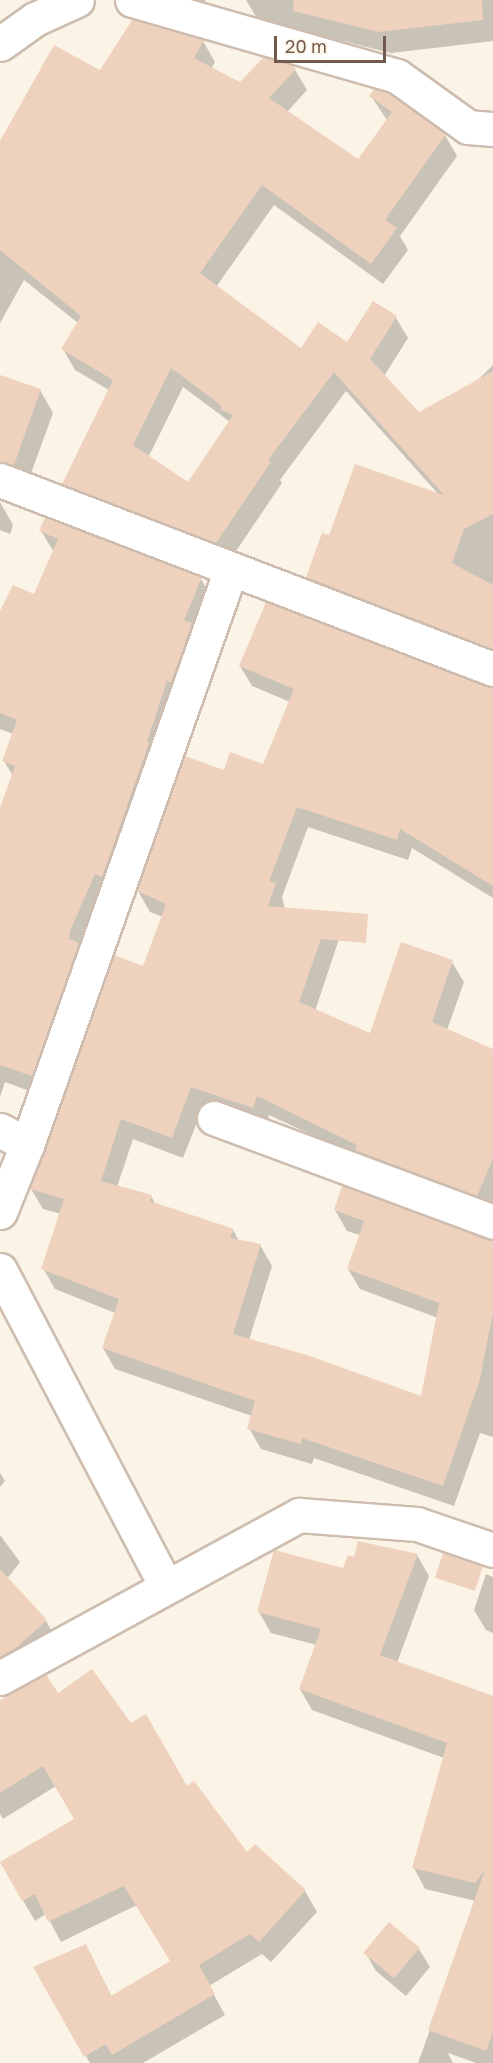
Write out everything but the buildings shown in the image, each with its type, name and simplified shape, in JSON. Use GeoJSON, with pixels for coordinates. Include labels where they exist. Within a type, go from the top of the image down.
{"type":"FeatureCollection","features":[{"type":"Feature","properties":{"kind":"street"},"geometry":{"type":"LineString","coordinates":[[0,44],[35,19],[77,0]]}},
{"type":"Feature","properties":{"kind":"street"},"geometry":{"type":"LineString","coordinates":[[132,0],[397,76],[468,127],[493,129]]}},
{"type":"Feature","properties":{"kind":"street"},"geometry":{"type":"LineString","coordinates":[[0,480],[493,669]]}},
{"type":"Feature","properties":{"kind":"street"},"geometry":{"type":"LineString","coordinates":[[0,1212],[14,1138],[231,569]]}},
{"type":"Feature","properties":{"kind":"street"},"geometry":{"type":"LineString","coordinates":[[214,1118],[493,1222]]}},
{"type":"Feature","properties":{"kind":"street"},"geometry":{"type":"LineString","coordinates":[[0,1270],[166,1586]]}},
{"type":"Feature","properties":{"kind":"street"},"geometry":{"type":"LineString","coordinates":[[0,1678],[299,1515],[417,1524],[493,1550]]}}]}
